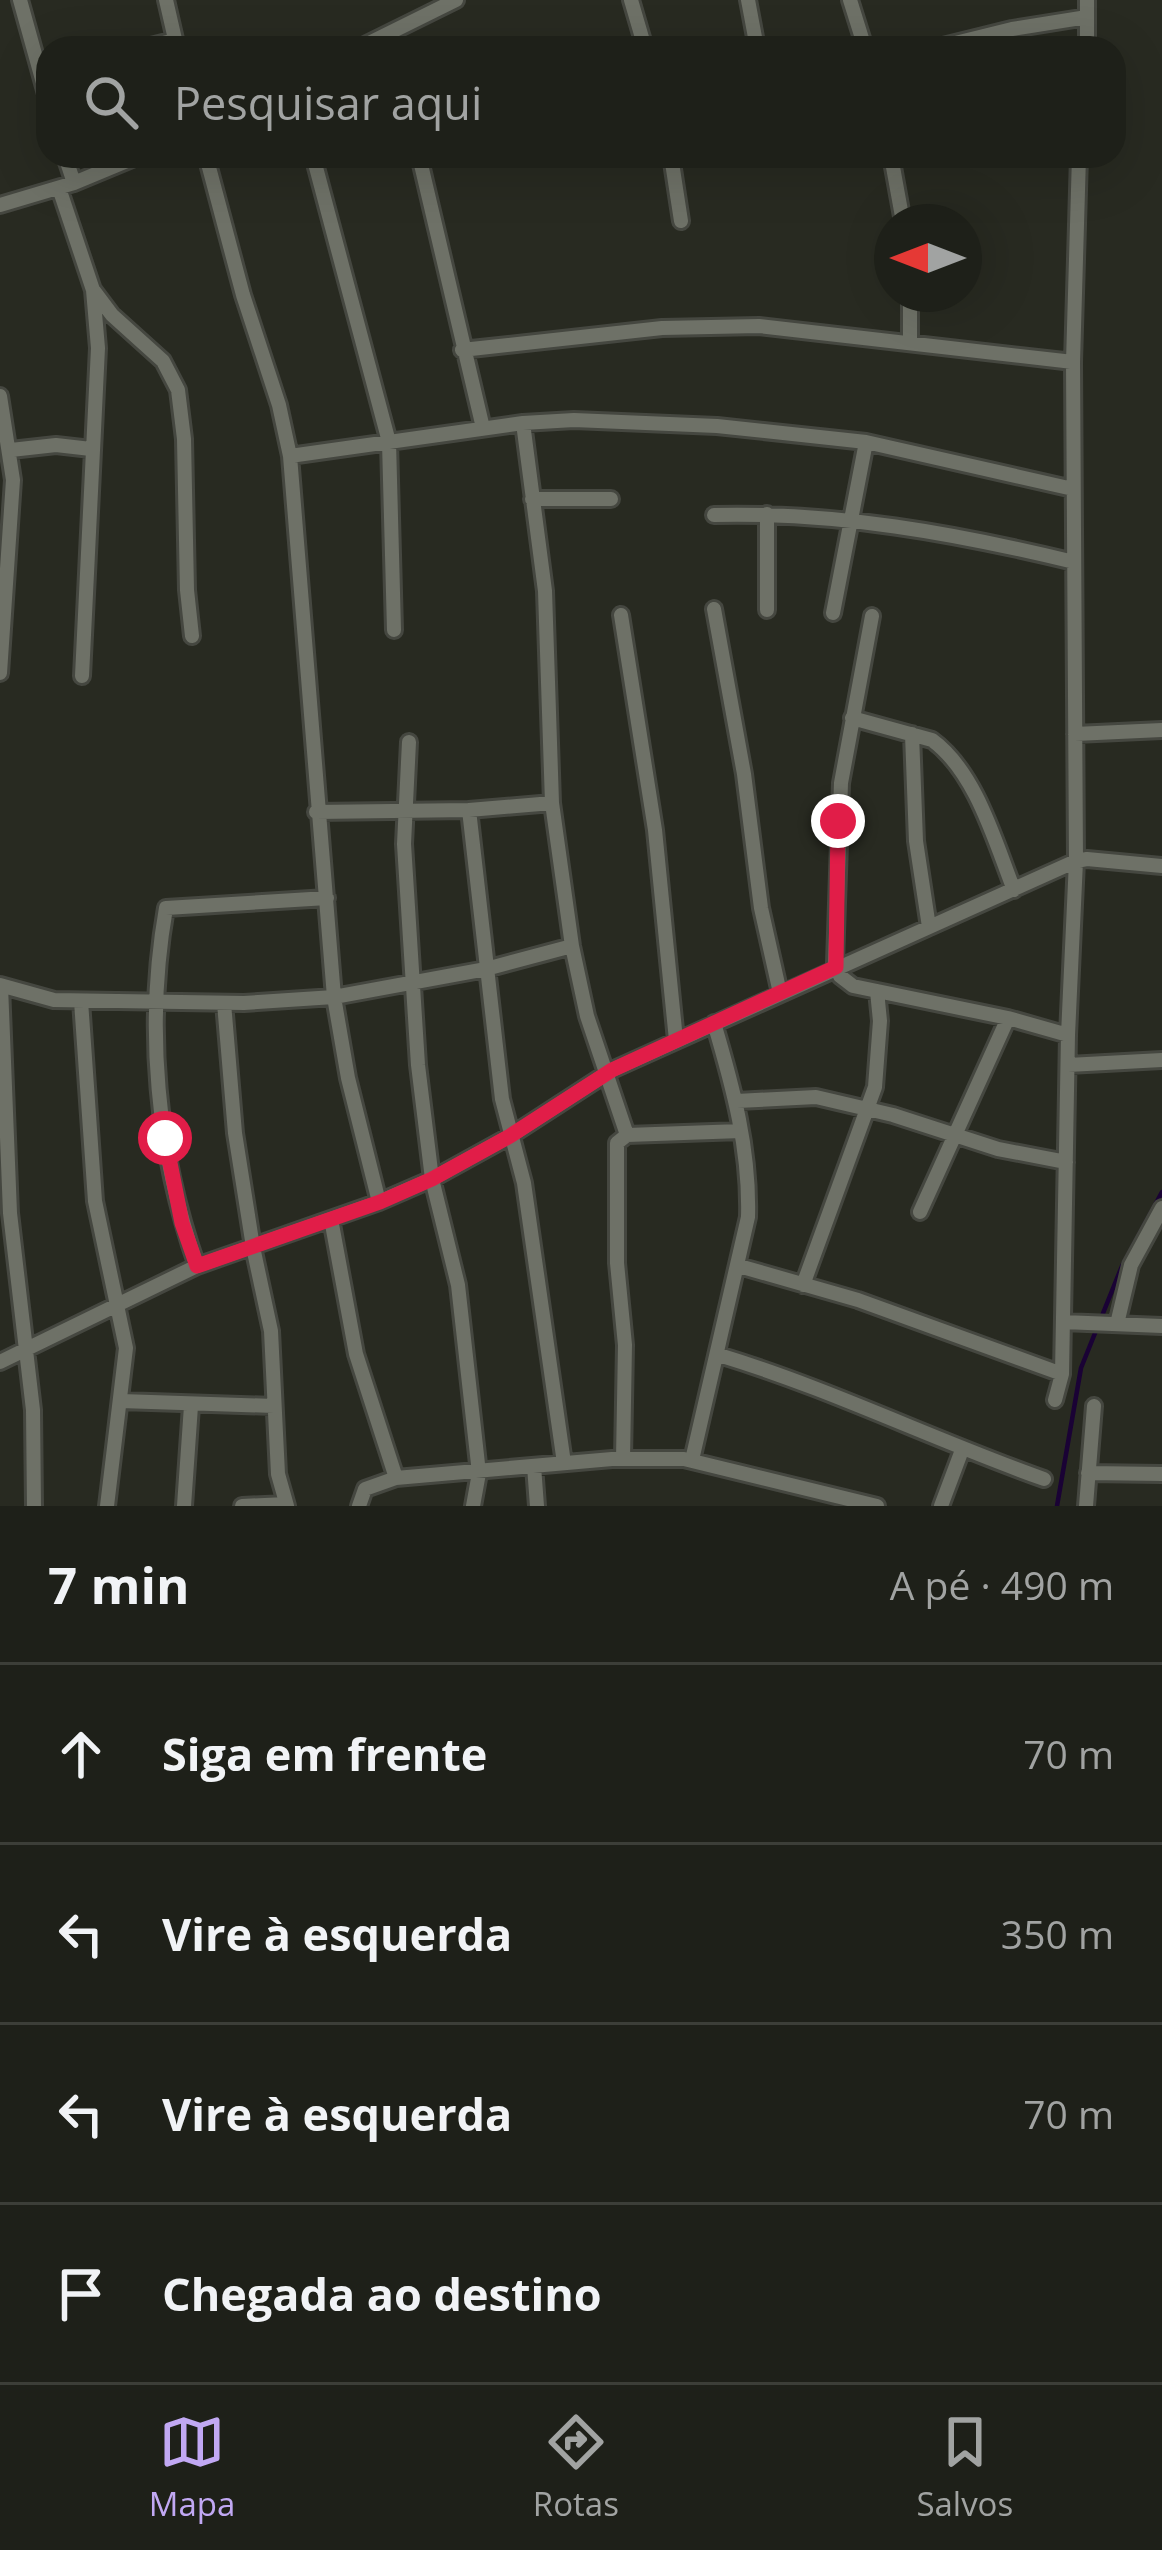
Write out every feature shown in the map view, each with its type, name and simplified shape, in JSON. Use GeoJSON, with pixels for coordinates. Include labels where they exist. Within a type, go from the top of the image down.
{"type":"FeatureCollection","features":[{"type":"Feature","properties":{"kind":"street"},"geometry":{"type":"LineString","coordinates":[[20,0],[36,48]]}},
{"type":"Feature","properties":{"kind":"street"},"geometry":{"type":"LineString","coordinates":[[166,0],[174,36]]}},
{"type":"Feature","properties":{"kind":"street"},"geometry":{"type":"LineString","coordinates":[[397,36],[456,0]]}},
{"type":"Feature","properties":{"kind":"street"},"geometry":{"type":"LineString","coordinates":[[632,0],[642,36]]}},
{"type":"Feature","properties":{"kind":"street"},"geometry":{"type":"LineString","coordinates":[[748,0],[755,36]]}},
{"type":"Feature","properties":{"kind":"street"},"geometry":{"type":"LineString","coordinates":[[850,0],[861,36]]}},
{"type":"Feature","properties":{"kind":"street"},"geometry":{"type":"LineString","coordinates":[[1087,0],[1087,36]]}},
{"type":"Feature","properties":{"kind":"street"},"geometry":{"type":"LineString","coordinates":[[981,36],[1087,17]]}},
{"type":"Feature","properties":{"kind":"street"},"geometry":{"type":"LineString","coordinates":[[66,168],[93,290],[98,347],[82,676]]}},
{"type":"Feature","properties":{"kind":"street"},"geometry":{"type":"LineString","coordinates":[[0,205],[110,168]]}},
{"type":"Feature","properties":{"kind":"street"},"geometry":{"type":"LineString","coordinates":[[209,168],[290,456],[334,998],[348,1078],[380,1202]]}},
{"type":"Feature","properties":{"kind":"street"},"geometry":{"type":"LineString","coordinates":[[316,168],[389,442],[394,630]]}},
{"type":"Feature","properties":{"kind":"street"},"geometry":{"type":"LineString","coordinates":[[422,168],[483,428]]}},
{"type":"Feature","properties":{"kind":"street"},"geometry":{"type":"LineString","coordinates":[[673,168],[681,221]]}},
{"type":"Feature","properties":{"kind":"street"},"geometry":{"type":"LineString","coordinates":[[893,168],[900,204]]}},
{"type":"Feature","properties":{"kind":"street"},"geometry":{"type":"LineString","coordinates":[[1055,1400],[1061,1374],[1076,862],[1073,362],[1079,168]]}},
{"type":"Feature","properties":{"kind":"street"},"geometry":{"type":"LineString","coordinates":[[93,290],[112,315],[163,361],[178,390],[192,636]]}},
{"type":"Feature","properties":{"kind":"street"},"geometry":{"type":"LineString","coordinates":[[910,312],[910,342]]}},
{"type":"Feature","properties":{"kind":"street"},"geometry":{"type":"LineString","coordinates":[[462,350],[708,325],[1073,362]]}},
{"type":"Feature","properties":{"kind":"street"},"geometry":{"type":"LineString","coordinates":[[0,396],[10,450],[12,528],[0,673]]}},
{"type":"Feature","properties":{"kind":"street"},"geometry":{"type":"LineString","coordinates":[[290,456],[523,423],[574,420],[717,426],[866,442],[1073,489]]}},
{"type":"Feature","properties":{"kind":"street"},"geometry":{"type":"LineString","coordinates":[[523,423],[545,591],[552,803],[572,946],[587,1016],[627,1136]]}},
{"type":"Feature","properties":{"kind":"street"},"geometry":{"type":"LineString","coordinates":[[833,613],[866,442]]}},
{"type":"Feature","properties":{"kind":"street"},"geometry":{"type":"LineString","coordinates":[[10,450],[91,449]]}},
{"type":"Feature","properties":{"kind":"street"},"geometry":{"type":"LineString","coordinates":[[532,499],[611,499]]}},
{"type":"Feature","properties":{"kind":"street"},"geometry":{"type":"LineString","coordinates":[[767,514],[767,610]]}},
{"type":"Feature","properties":{"kind":"street"},"geometry":{"type":"LineString","coordinates":[[714,515],[849,520],[979,539],[1074,562]]}},
{"type":"Feature","properties":{"kind":"street"},"geometry":{"type":"LineString","coordinates":[[715,609],[761,908],[780,992]]}},
{"type":"Feature","properties":{"kind":"street"},"geometry":{"type":"LineString","coordinates":[[621,615],[655,830],[676,1040]]}},
{"type":"Feature","properties":{"kind":"street"},"geometry":{"type":"LineString","coordinates":[[872,616],[838,821],[836,967],[847,982],[877,991],[1068,1035]]}},
{"type":"Feature","properties":{"kind":"street"},"geometry":{"type":"LineString","coordinates":[[852,718],[932,740],[949,756],[991,831],[1014,890]]}},
{"type":"Feature","properties":{"kind":"street"},"geometry":{"type":"LineString","coordinates":[[1075,734],[1162,730]]}},
{"type":"Feature","properties":{"kind":"street"},"geometry":{"type":"LineString","coordinates":[[912,734],[916,841],[929,926]]}},
{"type":"Feature","properties":{"kind":"street"},"geometry":{"type":"LineString","coordinates":[[409,742],[404,844],[418,1065],[432,1179],[454,1261],[479,1473],[472,1506]]}},
{"type":"Feature","properties":{"kind":"street"},"geometry":{"type":"LineString","coordinates":[[316,812],[469,810],[552,803]]}},
{"type":"Feature","properties":{"kind":"street"},"geometry":{"type":"LineString","coordinates":[[469,810],[502,1100],[524,1183],[564,1463]]}},
{"type":"Feature","properties":{"kind":"street"},"geometry":{"type":"LineString","coordinates":[[0,1362],[197,1266],[432,1179],[607,1074],[676,1040],[1076,862],[1162,866]]}},
{"type":"Feature","properties":{"kind":"street"},"geometry":{"type":"LineString","coordinates":[[197,1266],[182,1223],[158,1084],[167,906],[327,898]]}},
{"type":"Feature","properties":{"kind":"street"},"geometry":{"type":"LineString","coordinates":[[34,1506],[35,1445],[10,1213],[0,986],[54,1000],[81,1001],[224,1003],[334,998],[486,969],[572,946]]}},
{"type":"Feature","properties":{"kind":"street"},"geometry":{"type":"LineString","coordinates":[[803,1285],[868,1109],[878,1067],[877,991]]}},
{"type":"Feature","properties":{"kind":"street"},"geometry":{"type":"LineString","coordinates":[[81,1001],[95,1201],[126,1348],[107,1506]]}},
{"type":"Feature","properties":{"kind":"street"},"geometry":{"type":"LineString","coordinates":[[224,1003],[235,1133],[271,1331],[278,1474],[286,1505],[242,1506]]}},
{"type":"Feature","properties":{"kind":"street"},"geometry":{"type":"LineString","coordinates":[[920,1212],[1007,1018]]}},
{"type":"Feature","properties":{"kind":"street"},"geometry":{"type":"LineString","coordinates":[[692,1460],[740,1266],[749,1185],[737,1101],[714,1023]]}},
{"type":"Feature","properties":{"kind":"street"},"geometry":{"type":"LineString","coordinates":[[1068,1065],[1162,1060]]}},
{"type":"Feature","properties":{"kind":"street"},"geometry":{"type":"LineString","coordinates":[[737,1101],[816,1097],[998,1149],[1066,1162]]}},
{"type":"Feature","properties":{"kind":"street"},"geometry":{"type":"LineString","coordinates":[[623,1459],[625,1346],[617,1263],[617,1143],[627,1136],[742,1131]]}},
{"type":"Feature","properties":{"kind":"street"},"geometry":{"type":"LineString","coordinates":[[1117,1324],[1132,1265],[1162,1208]]}},
{"type":"Feature","properties":{"kind":"street"},"geometry":{"type":"LineString","coordinates":[[332,1219],[356,1354],[396,1478]]}},
{"type":"Feature","properties":{"kind":"street"},"geometry":{"type":"LineString","coordinates":[[740,1266],[1061,1374]]}},
{"type":"Feature","properties":{"kind":"street"},"geometry":{"type":"LineString","coordinates":[[1063,1322],[1162,1326]]}},
{"type":"Feature","properties":{"kind":"street"},"geometry":{"type":"LineString","coordinates":[[719,1355],[815,1386],[962,1450],[1044,1479]]}},
{"type":"Feature","properties":{"kind":"street"},"geometry":{"type":"LineString","coordinates":[[121,1401],[274,1406]]}},
{"type":"Feature","properties":{"kind":"street"},"geometry":{"type":"LineString","coordinates":[[184,1506],[191,1406]]}},
{"type":"Feature","properties":{"kind":"street"},"geometry":{"type":"LineString","coordinates":[[1086,1506],[1094,1406]]}},
{"type":"Feature","properties":{"kind":"street"},"geometry":{"type":"LineString","coordinates":[[941,1506],[962,1450]]}},
{"type":"Feature","properties":{"kind":"street"},"geometry":{"type":"LineString","coordinates":[[359,1506],[365,1489],[396,1478],[623,1459],[692,1460],[877,1506]]}},
{"type":"Feature","properties":{"kind":"street"},"geometry":{"type":"LineString","coordinates":[[534,1466],[537,1506]]}},
{"type":"Feature","properties":{"kind":"street"},"geometry":{"type":"LineString","coordinates":[[1088,1473],[1162,1474]]}},
{"type":"Feature","properties":{"kind":"waterway"},"geometry":{"type":"LineString","coordinates":[[1057,1506],[1081,1368],[1122,1266],[1162,1192]]}},
{"type":"Feature","properties":{"kind":"route"},"geometry":{"type":"LineString","coordinates":[[165,1138],[182,1223],[197,1266],[432,1179],[510,1136],[612,1070],[836,967],[838,821]]}}]}
